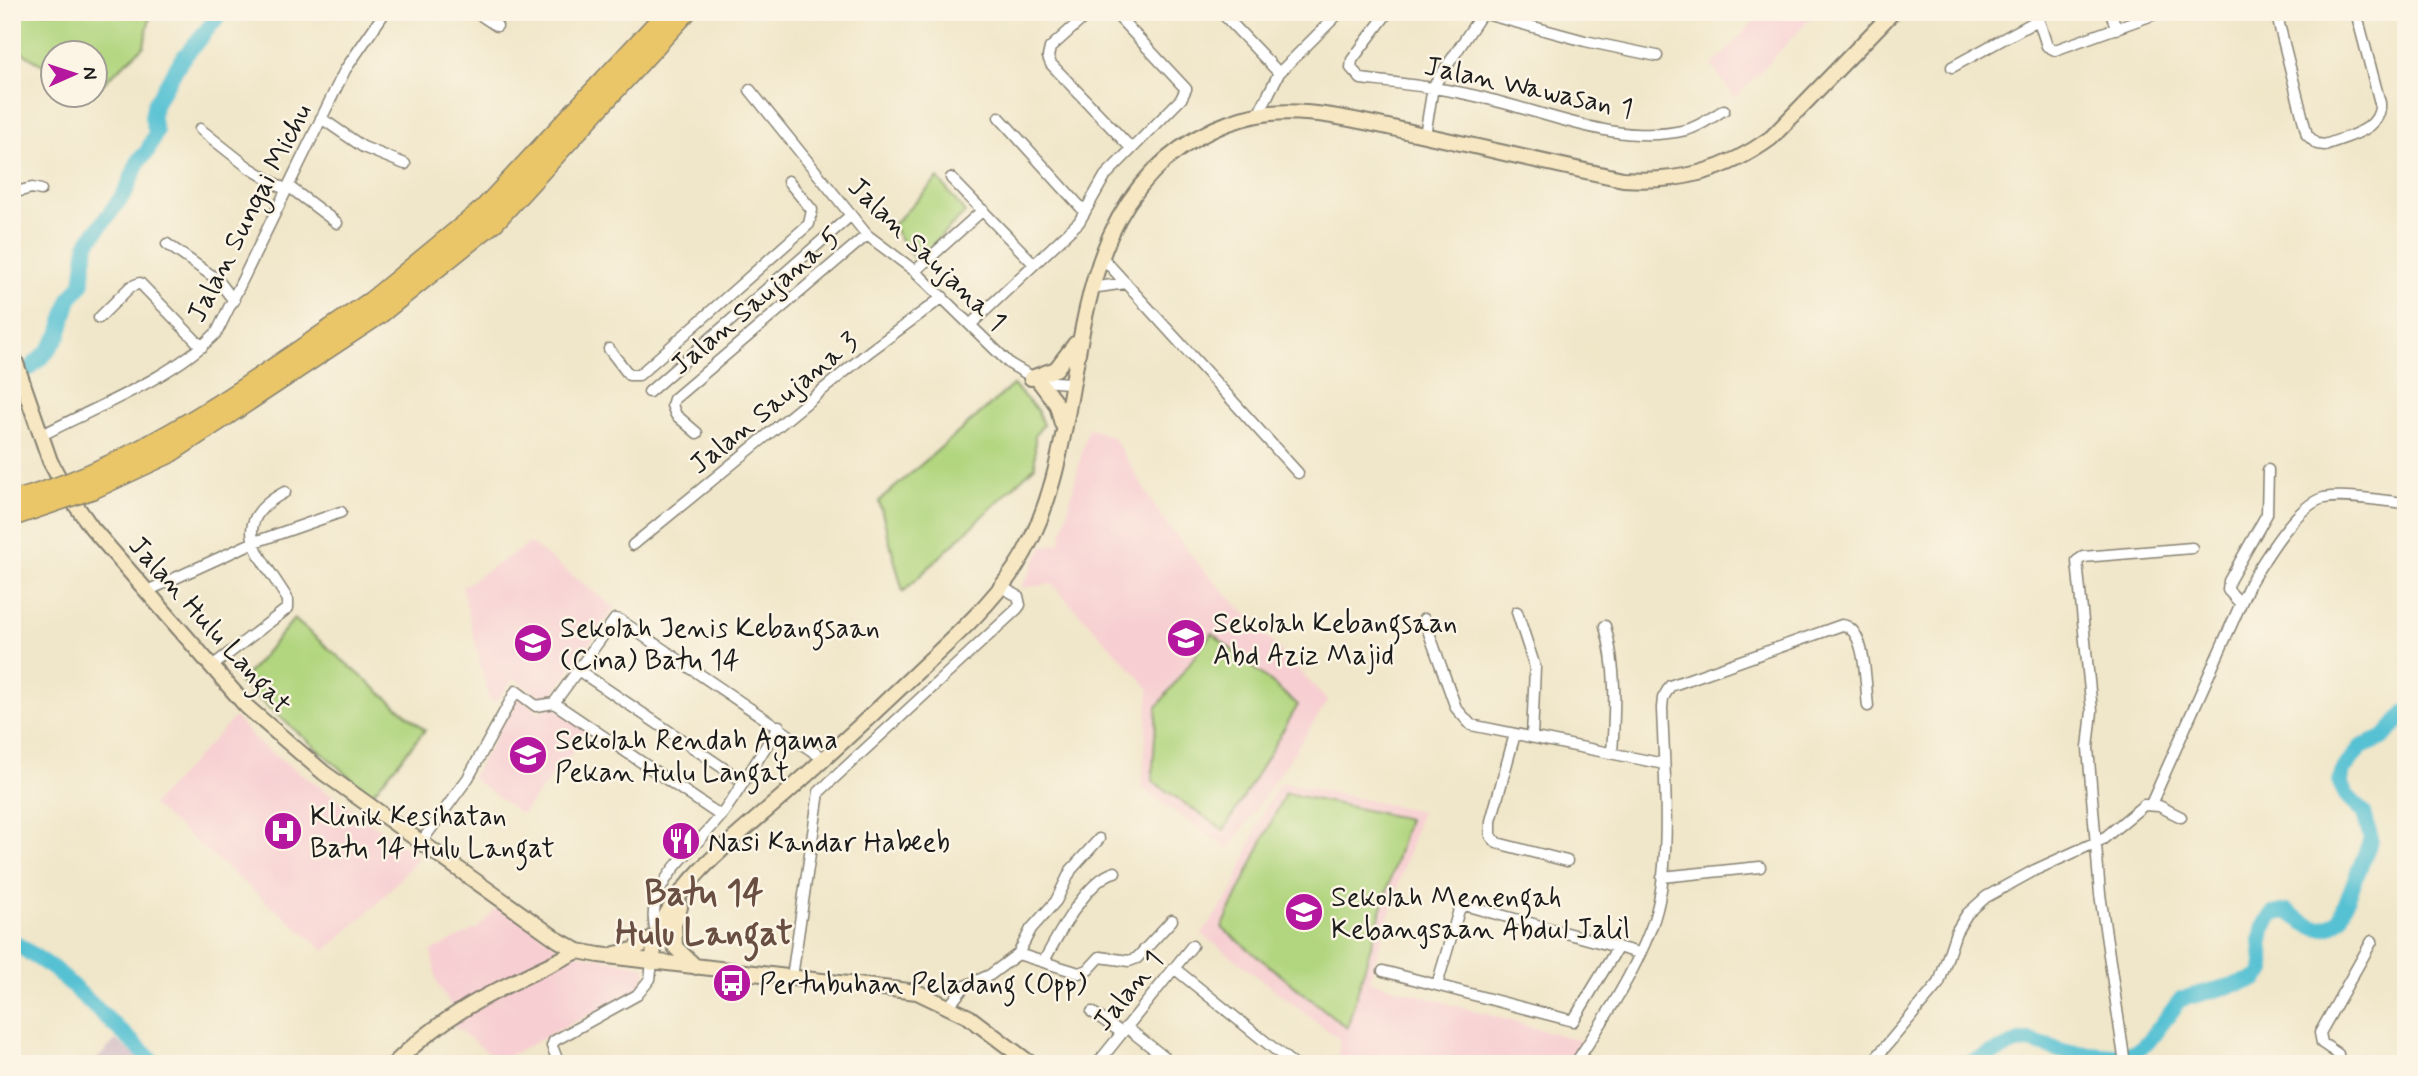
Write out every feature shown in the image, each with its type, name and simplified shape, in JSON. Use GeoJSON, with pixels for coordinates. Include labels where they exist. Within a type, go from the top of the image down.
{"type":"FeatureCollection","features":[{"type":"Feature","properties":{"kind":"highway"},"geometry":{"type":"LineString","coordinates":[[12,501],[88,473],[161,438],[375,308],[484,208],[667,12]]}},
{"type":"Feature","properties":{"kind":"highway"},"geometry":{"type":"LineString","coordinates":[[12,517],[94,489],[169,454],[496,220],[687,12]]}},
{"type":"Feature","properties":{"kind":"street","name":"Jalan Sungai Michu"},"geometry":{"type":"LineString","coordinates":[[42,435],[160,374],[202,347],[217,332],[345,70],[385,12]]}},
{"type":"Feature","properties":{"kind":"street"},"geometry":{"type":"LineString","coordinates":[[476,12],[497,26]]}},
{"type":"Feature","properties":{"kind":"street"},"geometry":{"type":"LineString","coordinates":[[1090,12],[1050,48],[1048,57],[1051,64],[1130,148]]}},
{"type":"Feature","properties":{"kind":"street"},"geometry":{"type":"LineString","coordinates":[[971,324],[1079,222],[1105,176],[1181,99],[1186,89],[1114,12]]}},
{"type":"Feature","properties":{"kind":"street"},"geometry":{"type":"LineString","coordinates":[[1221,12],[1279,73]]}},
{"type":"Feature","properties":{"kind":"street"},"geometry":{"type":"LineString","coordinates":[[1258,115],[1279,73],[1340,12]]}},
{"type":"Feature","properties":{"kind":"street","name":"Jalan Wawasan 1"},"geometry":{"type":"LineString","coordinates":[[1388,12],[1352,60],[1352,68],[1361,79],[1433,88],[1488,99],[1563,120],[1644,133],[1689,130],[1724,110]]}},
{"type":"Feature","properties":{"kind":"street"},"geometry":{"type":"LineString","coordinates":[[559,1064],[552,1046],[554,1041],[637,995],[650,979],[657,935],[686,889],[724,849],[946,645],[1001,587],[1037,529],[1056,465],[1080,335],[1101,256],[1133,195],[1163,163],[1211,131],[1258,115],[1312,114],[1425,135],[1623,179],[1659,181],[1702,174],[1749,154],[1772,138],[1893,12]]}},
{"type":"Feature","properties":{"kind":"street"},"geometry":{"type":"LineString","coordinates":[[2111,12],[2116,29]]}},
{"type":"Feature","properties":{"kind":"street"},"geometry":{"type":"LineString","coordinates":[[1952,67],[2037,16],[2050,50],[2161,12]]}},
{"type":"Feature","properties":{"kind":"street"},"geometry":{"type":"LineString","coordinates":[[2276,12],[2307,135],[2318,144],[2325,145],[2373,126],[2381,111],[2357,12]]}},
{"type":"Feature","properties":{"kind":"street"},"geometry":{"type":"LineString","coordinates":[[1425,135],[1433,88],[1482,13],[1585,41],[1657,56]]}},
{"type":"Feature","properties":{"kind":"street","name":"Jalan Saujana 1"},"geometry":{"type":"LineString","coordinates":[[750,90],[867,234],[915,271],[1010,364],[1035,379]]}},
{"type":"Feature","properties":{"kind":"street"},"geometry":{"type":"LineString","coordinates":[[999,117],[1085,212]]}},
{"type":"Feature","properties":{"kind":"street"},"geometry":{"type":"LineString","coordinates":[[321,118],[363,147],[405,164]]}},
{"type":"Feature","properties":{"kind":"street"},"geometry":{"type":"LineString","coordinates":[[200,129],[248,167],[287,188],[337,223]]}},
{"type":"Feature","properties":{"kind":"street"},"geometry":{"type":"LineString","coordinates":[[951,177],[1034,264]]}},
{"type":"Feature","properties":{"kind":"street"},"geometry":{"type":"LineString","coordinates":[[609,349],[629,375],[639,375],[813,218],[812,210],[788,181]]}},
{"type":"Feature","properties":{"kind":"street"},"geometry":{"type":"LineString","coordinates":[[12,193],[33,188],[41,190]]}},
{"type":"Feature","properties":{"kind":"street"},"geometry":{"type":"LineString","coordinates":[[915,271],[983,210]]}},
{"type":"Feature","properties":{"kind":"street","name":"Jalan Saujana 5"},"geometry":{"type":"LineString","coordinates":[[649,392],[850,216]]}},
{"type":"Feature","properties":{"kind":"street","name":"Jalan Saujana 5"},"geometry":{"type":"LineString","coordinates":[[697,433],[676,415],[672,405],[674,399],[867,234]]}},
{"type":"Feature","properties":{"kind":"street"},"geometry":{"type":"LineString","coordinates":[[167,244],[218,281],[234,301]]}},
{"type":"Feature","properties":{"kind":"street"},"geometry":{"type":"LineString","coordinates":[[1101,256],[1298,472]]}},
{"type":"Feature","properties":{"kind":"street"},"geometry":{"type":"LineString","coordinates":[[99,318],[130,287],[140,283],[148,288],[202,347]]}},
{"type":"Feature","properties":{"kind":"street"},"geometry":{"type":"LineString","coordinates":[[1091,288],[1126,283]]}},
{"type":"Feature","properties":{"kind":"street","name":"Jalan Saujana 3"},"geometry":{"type":"LineString","coordinates":[[633,545],[870,351],[943,297]]}},
{"type":"Feature","properties":{"kind":"street"},"geometry":{"type":"LineString","coordinates":[[723,300],[737,315]]}},
{"type":"Feature","properties":{"kind":"street"},"geometry":{"type":"LineString","coordinates":[[1035,379],[1056,369],[1080,335]]}},
{"type":"Feature","properties":{"kind":"street","name":"Jalan Hulu Langat"},"geometry":{"type":"LineString","coordinates":[[12,352],[50,461],[67,494],[211,667],[263,723],[324,773],[558,940],[579,951],[652,963],[897,988],[932,997],[969,1017],[1031,1064]]}},
{"type":"Feature","properties":{"kind":"street"},"geometry":{"type":"LineString","coordinates":[[1035,379],[1071,383]]}},
{"type":"Feature","properties":{"kind":"street"},"geometry":{"type":"LineString","coordinates":[[1035,379],[1057,405],[1063,428]]}},
{"type":"Feature","properties":{"kind":"street"},"geometry":{"type":"LineString","coordinates":[[2239,603],[2228,590],[2229,581],[2267,514],[2268,470]]}},
{"type":"Feature","properties":{"kind":"street"},"geometry":{"type":"LineString","coordinates":[[211,667],[288,608],[288,600],[252,544],[252,521],[267,502],[285,492]]}},
{"type":"Feature","properties":{"kind":"street"},"geometry":{"type":"LineString","coordinates":[[2151,804],[2239,603],[2267,555],[2305,509],[2318,500],[2330,498],[2406,503]]}},
{"type":"Feature","properties":{"kind":"street"},"geometry":{"type":"LineString","coordinates":[[147,591],[252,544],[341,512]]}},
{"type":"Feature","properties":{"kind":"street"},"geometry":{"type":"LineString","coordinates":[[2124,1063],[2100,894],[2088,748],[2092,711],[2077,561],[2083,557],[2192,548]]}},
{"type":"Feature","properties":{"kind":"street"},"geometry":{"type":"LineString","coordinates":[[793,977],[819,792],[1017,608],[1020,601],[1018,596],[1001,587]]}},
{"type":"Feature","properties":{"kind":"street"},"geometry":{"type":"LineString","coordinates":[[1517,612],[1535,667],[1532,737]]}},
{"type":"Feature","properties":{"kind":"street"},"geometry":{"type":"LineString","coordinates":[[554,703],[612,621],[620,620],[824,759]]}},
{"type":"Feature","properties":{"kind":"street"},"geometry":{"type":"LineString","coordinates":[[1424,620],[1461,717],[1471,724],[1664,764]]}},
{"type":"Feature","properties":{"kind":"street"},"geometry":{"type":"LineString","coordinates":[[1575,1064],[1612,1009],[1651,928],[1662,877],[1662,708],[1663,698],[1670,686],[1842,625],[1850,626],[1857,632],[1868,706]]}},
{"type":"Feature","properties":{"kind":"street"},"geometry":{"type":"LineString","coordinates":[[1605,626],[1613,654],[1616,702],[1612,753]]}},
{"type":"Feature","properties":{"kind":"street"},"geometry":{"type":"LineString","coordinates":[[578,670],[744,782]]}},
{"type":"Feature","properties":{"kind":"street"},"geometry":{"type":"LineString","coordinates":[[422,841],[468,778],[516,691],[536,706],[554,703],[721,817]]}},
{"type":"Feature","properties":{"kind":"street"},"geometry":{"type":"LineString","coordinates":[[657,935],[651,912],[677,863],[721,817],[779,726]]}},
{"type":"Feature","properties":{"kind":"street"},"geometry":{"type":"LineString","coordinates":[[1515,734],[1490,821],[1491,836],[1497,844],[1567,861]]}},
{"type":"Feature","properties":{"kind":"street"},"geometry":{"type":"LineString","coordinates":[[1871,1064],[1944,976],[1956,932],[1967,914],[1986,897],[2117,831],[2139,807],[2151,804],[2181,817]]}},
{"type":"Feature","properties":{"kind":"street"},"geometry":{"type":"LineString","coordinates":[[949,1006],[965,986],[990,975],[1018,954],[1031,929],[1056,901],[1071,870],[1099,839]]}},
{"type":"Feature","properties":{"kind":"street"},"geometry":{"type":"LineString","coordinates":[[1662,877],[1760,867]]}},
{"type":"Feature","properties":{"kind":"street"},"geometry":{"type":"LineString","coordinates":[[1044,961],[1061,930],[1094,886],[1115,872]]}},
{"type":"Feature","properties":{"kind":"street"},"geometry":{"type":"LineString","coordinates":[[686,889],[672,936],[675,947],[696,967]]}},
{"type":"Feature","properties":{"kind":"street"},"geometry":{"type":"LineString","coordinates":[[1437,985],[1459,910],[1464,905],[1639,953]]}},
{"type":"Feature","properties":{"kind":"street"},"geometry":{"type":"LineString","coordinates":[[1018,954],[1079,973],[1088,970],[1100,957],[1132,961],[1172,920]]}},
{"type":"Feature","properties":{"kind":"street"},"geometry":{"type":"LineString","coordinates":[[394,1064],[432,1028],[454,1012],[579,951],[615,954],[633,950],[657,935]]}},
{"type":"Feature","properties":{"kind":"street"},"geometry":{"type":"LineString","coordinates":[[2339,1064],[2338,1054],[2322,1043],[2320,1033],[2372,941]]}},
{"type":"Feature","properties":{"kind":"street","name":"Jalan 1"},"geometry":{"type":"LineString","coordinates":[[1097,1064],[1192,946]]}},
{"type":"Feature","properties":{"kind":"street"},"geometry":{"type":"LineString","coordinates":[[1383,971],[1574,1021],[1618,947]]}},
{"type":"Feature","properties":{"kind":"street"},"geometry":{"type":"LineString","coordinates":[[1174,968],[1293,1064]]}},
{"type":"Feature","properties":{"kind":"street"},"geometry":{"type":"LineString","coordinates":[[1092,1012],[1124,1030],[1173,1064]]}},
{"type":"Feature","properties":{"kind":"shaded area"},"geometry":{"type":"Polygon","coordinates":[[[1763,12],[1817,12],[1735,98],[1712,66],[1763,12]]]}},
{"type":"Feature","properties":{"kind":"shaded area","name":"Sekolah Kebangsaan Abd Aziz Majid"},"geometry":{"type":"Polygon","coordinates":[[[1088,427],[1114,438],[1158,512],[1200,566],[1328,701],[1229,850],[1142,789],[1149,688],[1052,584],[1021,588],[1043,546],[1060,543],[1088,427]]]}},
{"type":"Feature","properties":{"kind":"shaded area","name":"Sekolah Jenis Kebangsaan (Cina) Batu 14"},"geometry":{"type":"Polygon","coordinates":[[[530,543],[615,608],[551,697],[542,699],[514,678],[495,703],[489,699],[462,587],[530,543]]]}},
{"type":"Feature","properties":{"kind":"shaded area","name":"Sekolah Rendah Agama Pekan Hulu Langat"},"geometry":{"type":"Polygon","coordinates":[[[518,696],[539,712],[552,705],[590,732],[521,814],[472,778],[518,696]]]}},
{"type":"Feature","properties":{"kind":"shaded area","name":"Klinik Kesihatan Batu 14 Hulu Langat"},"geometry":{"type":"Polygon","coordinates":[[[235,717],[259,744],[419,857],[377,904],[325,951],[152,805],[235,717]]]}},
{"type":"Feature","properties":{"kind":"shaded area","name":"Sekolah Menengah Kebangsaan Abdul Jalil"},"geometry":{"type":"Polygon","coordinates":[[[1280,782],[1421,811],[1369,981],[1581,1041],[1566,1064],[1337,1064],[1340,1040],[1202,934],[1233,890],[1263,811],[1280,782]]]}},
{"type":"Feature","properties":{"kind":"shaded area"},"geometry":{"type":"Polygon","coordinates":[[[500,904],[564,951],[646,967],[644,983],[635,991],[499,1061],[450,1023],[458,1016],[437,983],[431,951],[478,928],[500,904]]]}},
{"type":"Feature","properties":{"kind":"shaded area"},"geometry":{"type":"Polygon","coordinates":[[[116,1040],[146,1064],[92,1064],[116,1040]]]}},
{"type":"Feature","properties":{"kind":"green space"},"geometry":{"type":"Polygon","coordinates":[[[24,12],[151,12],[144,46],[108,79],[108,38],[38,38],[38,62],[18,48],[14,33],[24,12]]]}},
{"type":"Feature","properties":{"kind":"green space"},"geometry":{"type":"Polygon","coordinates":[[[938,178],[965,213],[915,261],[892,226],[938,178]]]}},
{"type":"Feature","properties":{"kind":"green space"},"geometry":{"type":"Polygon","coordinates":[[[1013,385],[1037,410],[1043,425],[1035,435],[1035,466],[903,592],[879,501],[1013,385]]]}},
{"type":"Feature","properties":{"kind":"green space"},"geometry":{"type":"Polygon","coordinates":[[[294,619],[425,730],[371,795],[240,683],[294,619]]]}},
{"type":"Feature","properties":{"kind":"green space"},"geometry":{"type":"Polygon","coordinates":[[[1212,633],[1298,705],[1224,830],[1152,781],[1157,707],[1212,633]]]}},
{"type":"Feature","properties":{"kind":"green space"},"geometry":{"type":"Polygon","coordinates":[[[1285,793],[1408,819],[1347,1028],[1222,928],[1285,793]]]}},
{"type":"Feature","properties":{"kind":"waterway"},"geometry":{"type":"LineString","coordinates":[[30,368],[47,352],[59,335],[70,299],[82,284],[87,244],[126,191],[139,160],[147,152],[156,132],[152,117],[155,103],[182,59],[216,19],[217,12]]}},
{"type":"Feature","properties":{"kind":"waterway"},"geometry":{"type":"LineString","coordinates":[[1967,1064],[2019,1042],[2030,1041],[2066,1052],[2113,1056],[2135,1052],[2148,1042],[2181,999],[2256,979],[2264,971],[2261,941],[2263,929],[2272,914],[2287,911],[2307,924],[2320,928],[2334,924],[2340,918],[2371,839],[2364,813],[2346,795],[2340,783],[2343,770],[2361,747],[2383,738],[2406,712]]}},
{"type":"Feature","properties":{"kind":"waterway"},"geometry":{"type":"LineString","coordinates":[[12,941],[54,969],[156,1064]]}},
{"type":"Feature","properties":{"kind":"place","name":"Sekolah Kebangsaan Abd Aziz Majid"},"geometry":{"type":"Point","coordinates":[1186,638]}},
{"type":"Feature","properties":{"kind":"place","name":"Sekolah Jenis Kebangsaan (Cina) Batu 14"},"geometry":{"type":"Point","coordinates":[533,643]}},
{"type":"Feature","properties":{"kind":"place","name":"Sekolah Rendah Agama Pekan Hulu Langat"},"geometry":{"type":"Point","coordinates":[528,755]}},
{"type":"Feature","properties":{"kind":"place","name":"Klinik Kesihatan Batu 14 Hulu Langat"},"geometry":{"type":"Point","coordinates":[283,831]}},
{"type":"Feature","properties":{"kind":"place","name":"Nasi Kandar Habeeb"},"geometry":{"type":"Point","coordinates":[681,841]}},
{"type":"Feature","properties":{"kind":"place","name":"Sekolah Menengah Kebangsaan Abdul Jalil"},"geometry":{"type":"Point","coordinates":[1304,912]}},
{"type":"Feature","properties":{"kind":"place","name":"Pertubuhan Peladang (Opp)"},"geometry":{"type":"Point","coordinates":[732,983]}},
{"type":"Feature","properties":{"kind":"district","name":"Batu 14 Hulu Langat"},"geometry":{"type":"Point","coordinates":[704,912]}}]}
